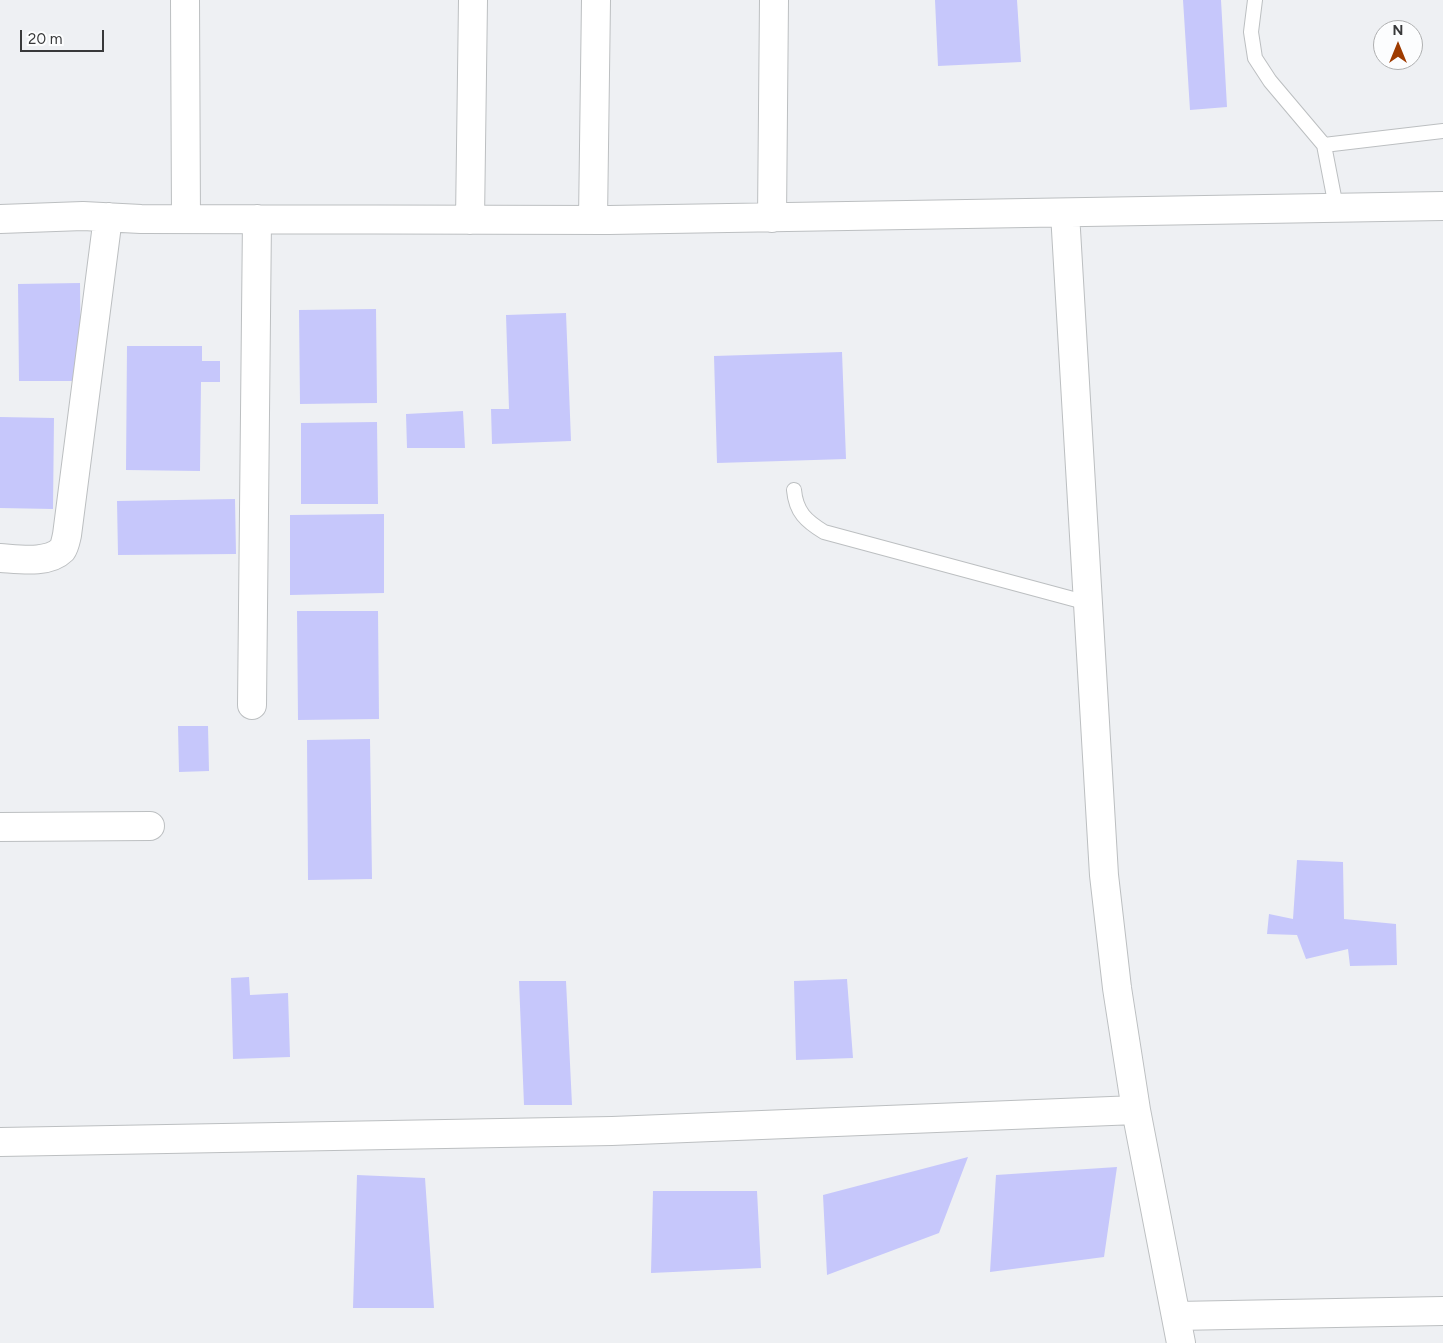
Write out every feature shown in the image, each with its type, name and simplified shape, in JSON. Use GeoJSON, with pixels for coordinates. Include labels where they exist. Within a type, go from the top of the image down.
{"type":"FeatureCollection","features":[{"type":"Feature","properties":{"kind":"street"},"geometry":{"type":"LineString","coordinates":[[185,0],[186,219]]}},
{"type":"Feature","properties":{"kind":"street"},"geometry":{"type":"LineString","coordinates":[[470,220],[473,0]]}},
{"type":"Feature","properties":{"kind":"street"},"geometry":{"type":"LineString","coordinates":[[593,220],[596,0]]}},
{"type":"Feature","properties":{"kind":"street"},"geometry":{"type":"LineString","coordinates":[[772,218],[774,0]]}},
{"type":"Feature","properties":{"kind":"street"},"geometry":{"type":"LineString","coordinates":[[0,219],[83,216],[186,219],[593,220],[1443,206]]}},
{"type":"Feature","properties":{"kind":"street"},"geometry":{"type":"LineString","coordinates":[[1065,212],[1104,875],[1117,988],[1136,1110],[1182,1343]]}},
{"type":"Feature","properties":{"kind":"street"},"geometry":{"type":"LineString","coordinates":[[0,558],[44,558],[53,556],[63,549],[67,535],[108,217]]}},
{"type":"Feature","properties":{"kind":"street"},"geometry":{"type":"LineString","coordinates":[[252,705],[258,219]]}},
{"type":"Feature","properties":{"kind":"street"},"geometry":{"type":"LineString","coordinates":[[0,827],[150,826]]}},
{"type":"Feature","properties":{"kind":"street"},"geometry":{"type":"LineString","coordinates":[[0,1142],[612,1131],[1136,1110]]}},
{"type":"Feature","properties":{"kind":"street"},"geometry":{"type":"LineString","coordinates":[[1176,1316],[1443,1311]]}},
{"type":"Feature","properties":{"kind":"lane"},"geometry":{"type":"LineString","coordinates":[[1255,0],[1251,32],[1255,58],[1270,81],[1324,145],[1336,207]]}},
{"type":"Feature","properties":{"kind":"lane"},"geometry":{"type":"LineString","coordinates":[[1324,145],[1443,131]]}},
{"type":"Feature","properties":{"kind":"lane"},"geometry":{"type":"LineString","coordinates":[[794,490],[798,511],[808,522],[824,532],[1088,603]]}},
{"type":"Feature","properties":{"kind":"building"},"geometry":{"type":"Polygon","coordinates":[[[935,0],[1017,0],[1021,62],[938,66],[935,0]]]}},
{"type":"Feature","properties":{"kind":"building"},"geometry":{"type":"Polygon","coordinates":[[[1183,0],[1221,0],[1227,107],[1190,110],[1183,0]]]}},
{"type":"Feature","properties":{"kind":"building"},"geometry":{"type":"Polygon","coordinates":[[[80,283],[81,381],[19,381],[18,284],[80,283]]]}},
{"type":"Feature","properties":{"kind":"building"},"geometry":{"type":"Polygon","coordinates":[[[376,309],[377,403],[300,404],[299,310],[376,309]]]}},
{"type":"Feature","properties":{"kind":"building"},"geometry":{"type":"Polygon","coordinates":[[[566,313],[571,441],[492,444],[491,409],[509,409],[506,315],[566,313]]]}},
{"type":"Feature","properties":{"kind":"building"},"geometry":{"type":"Polygon","coordinates":[[[127,346],[202,346],[202,361],[220,361],[220,382],[201,382],[200,471],[126,470],[127,346]]]}},
{"type":"Feature","properties":{"kind":"building"},"geometry":{"type":"Polygon","coordinates":[[[842,352],[846,459],[717,463],[714,356],[842,352]]]}},
{"type":"Feature","properties":{"kind":"building"},"geometry":{"type":"Polygon","coordinates":[[[463,411],[465,448],[407,448],[406,414],[463,411]]]}},
{"type":"Feature","properties":{"kind":"building"},"geometry":{"type":"Polygon","coordinates":[[[0,417],[54,418],[53,509],[0,508],[0,417]]]}},
{"type":"Feature","properties":{"kind":"building"},"geometry":{"type":"Polygon","coordinates":[[[377,422],[378,504],[301,504],[301,423],[377,422]]]}},
{"type":"Feature","properties":{"kind":"building"},"geometry":{"type":"Polygon","coordinates":[[[235,499],[236,554],[118,555],[117,501],[235,499]]]}},
{"type":"Feature","properties":{"kind":"building"},"geometry":{"type":"Polygon","coordinates":[[[384,514],[384,593],[290,595],[290,515],[384,514]]]}},
{"type":"Feature","properties":{"kind":"building"},"geometry":{"type":"Polygon","coordinates":[[[297,611],[378,611],[379,719],[298,720],[297,611]]]}},
{"type":"Feature","properties":{"kind":"building"},"geometry":{"type":"Polygon","coordinates":[[[178,726],[208,726],[209,771],[179,772],[178,726]]]}},
{"type":"Feature","properties":{"kind":"building"},"geometry":{"type":"Polygon","coordinates":[[[370,739],[372,879],[308,880],[307,740],[370,739]]]}},
{"type":"Feature","properties":{"kind":"building"},"geometry":{"type":"Polygon","coordinates":[[[1297,860],[1343,862],[1344,919],[1396,924],[1397,965],[1350,966],[1348,949],[1306,959],[1297,935],[1267,934],[1269,914],[1293,919],[1297,860]]]}},
{"type":"Feature","properties":{"kind":"building"},"geometry":{"type":"Polygon","coordinates":[[[249,977],[250,995],[288,993],[290,1057],[233,1059],[231,978],[249,977]]]}},
{"type":"Feature","properties":{"kind":"building"},"geometry":{"type":"Polygon","coordinates":[[[847,979],[853,1058],[796,1060],[794,981],[847,979]]]}},
{"type":"Feature","properties":{"kind":"building"},"geometry":{"type":"Polygon","coordinates":[[[519,981],[566,981],[572,1105],[524,1105],[519,981]]]}},
{"type":"Feature","properties":{"kind":"building"},"geometry":{"type":"Polygon","coordinates":[[[968,1157],[939,1233],[827,1275],[823,1195],[968,1157]]]}},
{"type":"Feature","properties":{"kind":"building"},"geometry":{"type":"Polygon","coordinates":[[[1117,1167],[1104,1257],[990,1272],[996,1175],[1117,1167]]]}},
{"type":"Feature","properties":{"kind":"building"},"geometry":{"type":"Polygon","coordinates":[[[357,1175],[425,1178],[434,1308],[353,1308],[357,1175]]]}},
{"type":"Feature","properties":{"kind":"building"},"geometry":{"type":"Polygon","coordinates":[[[653,1191],[757,1191],[761,1268],[651,1273],[653,1191]]]}}]}
